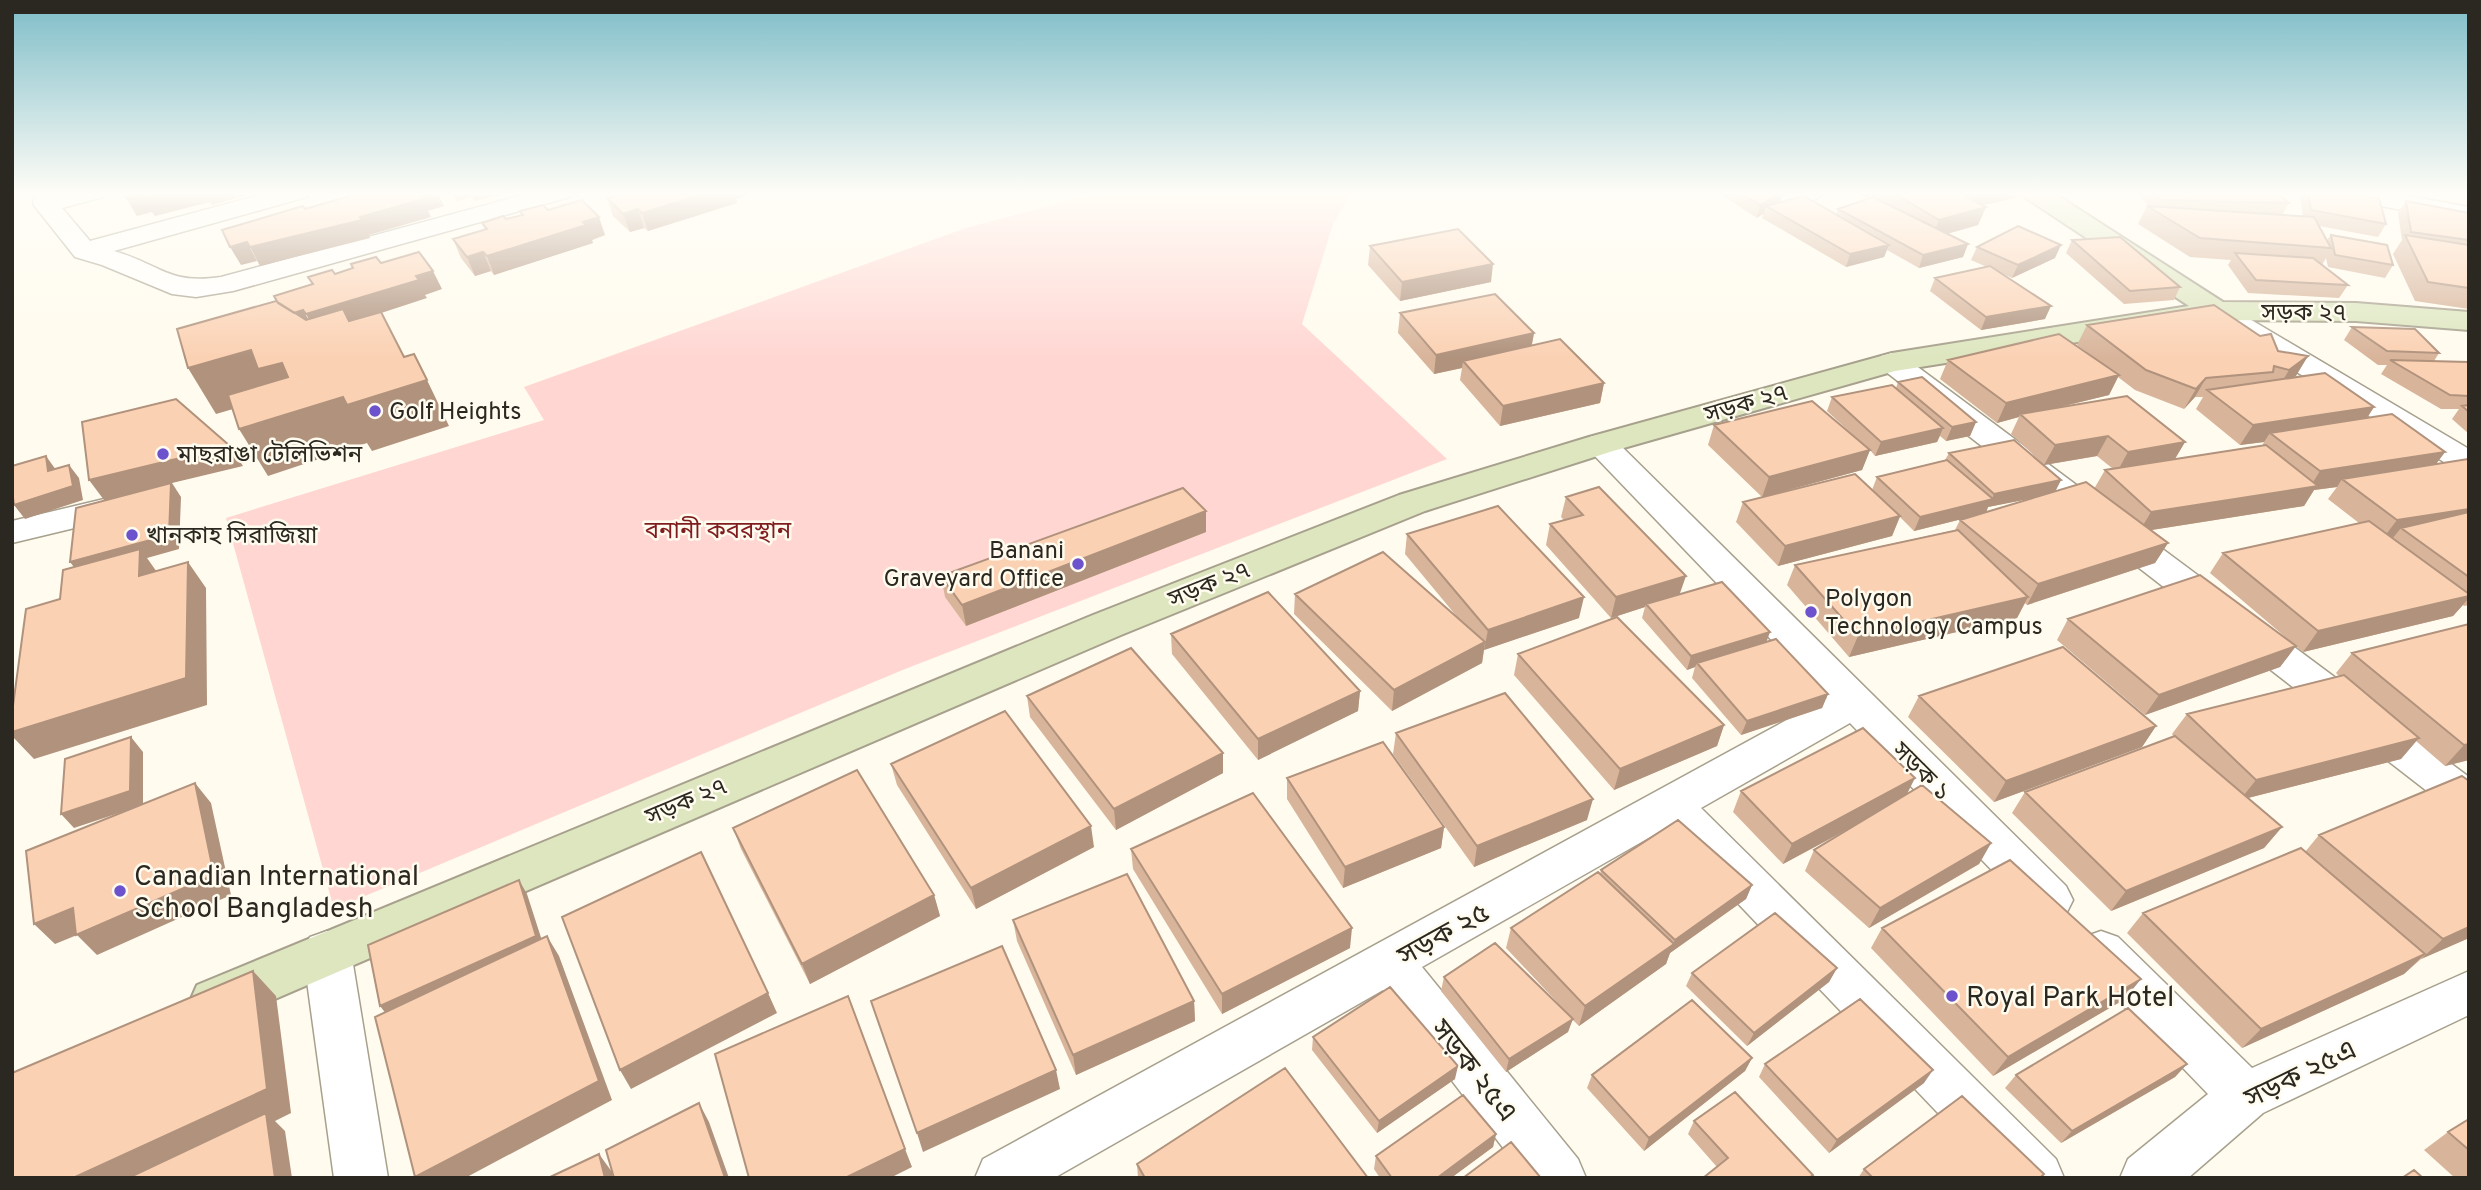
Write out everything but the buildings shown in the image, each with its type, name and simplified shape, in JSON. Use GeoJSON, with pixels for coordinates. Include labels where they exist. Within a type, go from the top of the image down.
{"type":"FeatureCollection","features":[{"type":"Feature","properties":{"kind":"street"},"geometry":{"type":"LineString","coordinates":[[82,248],[84,251],[112,259],[172,286],[196,289],[223,285],[359,248]]}},
{"type":"Feature","properties":{"kind":"street"},"geometry":{"type":"LineString","coordinates":[[84,251],[97,248]]}},
{"type":"Feature","properties":{"kind":"street"},"geometry":{"type":"LineString","coordinates":[[2119,248],[2216,311],[2469,463]]}},
{"type":"Feature","properties":{"kind":"street","name":"সড়ক ২৭"},"geometry":{"type":"LineString","coordinates":[[188,1012],[1107,625],[1412,503],[1601,444],[1892,362],[2216,311],[2356,312],[2469,321]]}},
{"type":"Feature","properties":{"kind":"street"},"geometry":{"type":"LineString","coordinates":[[1892,362],[2469,800]]}},
{"type":"Feature","properties":{"kind":"street","name":"সড়ক ১"},"geometry":{"type":"LineString","coordinates":[[1601,444],[2245,1096]]}},
{"type":"Feature","properties":{"kind":"street"},"geometry":{"type":"LineString","coordinates":[[12,532],[133,503]]}},
{"type":"Feature","properties":{"kind":"street","name":"সড়ক ২৫"},"geometry":{"type":"LineString","coordinates":[[1025,1172],[1854,702]]}},
{"type":"Feature","properties":{"kind":"street"},"geometry":{"type":"LineString","coordinates":[[1670,805],[2038,1178]]}},
{"type":"Feature","properties":{"kind":"street"},"geometry":{"type":"LineString","coordinates":[[327,952],[361,1178]]}},
{"type":"Feature","properties":{"kind":"street","name":"সড়ক ২৫এ"},"geometry":{"type":"LineString","coordinates":[[1390,963],[1559,1178]]}},
{"type":"Feature","properties":{"kind":"street","name":"সড়ক ২৫এ"},"geometry":{"type":"LineString","coordinates":[[2147,1178],[2245,1096],[2469,992]]}},
{"type":"Feature","properties":{"kind":"green space","name":"বনানী কবরস্থান"},"geometry":{"type":"Polygon","coordinates":[[[912,248],[1326,248],[1302,324],[1447,459],[905,669],[334,909],[226,518],[544,420],[524,387],[912,248]]]}},
{"type":"Feature","properties":{"kind":"place","name":"Golf Heights"},"geometry":{"type":"Point","coordinates":[375,411]}},
{"type":"Feature","properties":{"kind":"place","name":"মাছরাঙা টেলিভিশন"},"geometry":{"type":"Point","coordinates":[163,454]}},
{"type":"Feature","properties":{"kind":"place","name":"খানকাহ সিরাজিয়া"},"geometry":{"type":"Point","coordinates":[132,535]}},
{"type":"Feature","properties":{"kind":"place","name":"Banani Graveyard Office"},"geometry":{"type":"Point","coordinates":[1078,564]}},
{"type":"Feature","properties":{"kind":"place","name":"Polygon Technology Campus"},"geometry":{"type":"Point","coordinates":[1811,612]}},
{"type":"Feature","properties":{"kind":"place","name":"Canadian International School Bangladesh"},"geometry":{"type":"Point","coordinates":[120,891]}},
{"type":"Feature","properties":{"kind":"place","name":"Royal Park Hotel"},"geometry":{"type":"Point","coordinates":[1952,996]}}]}
